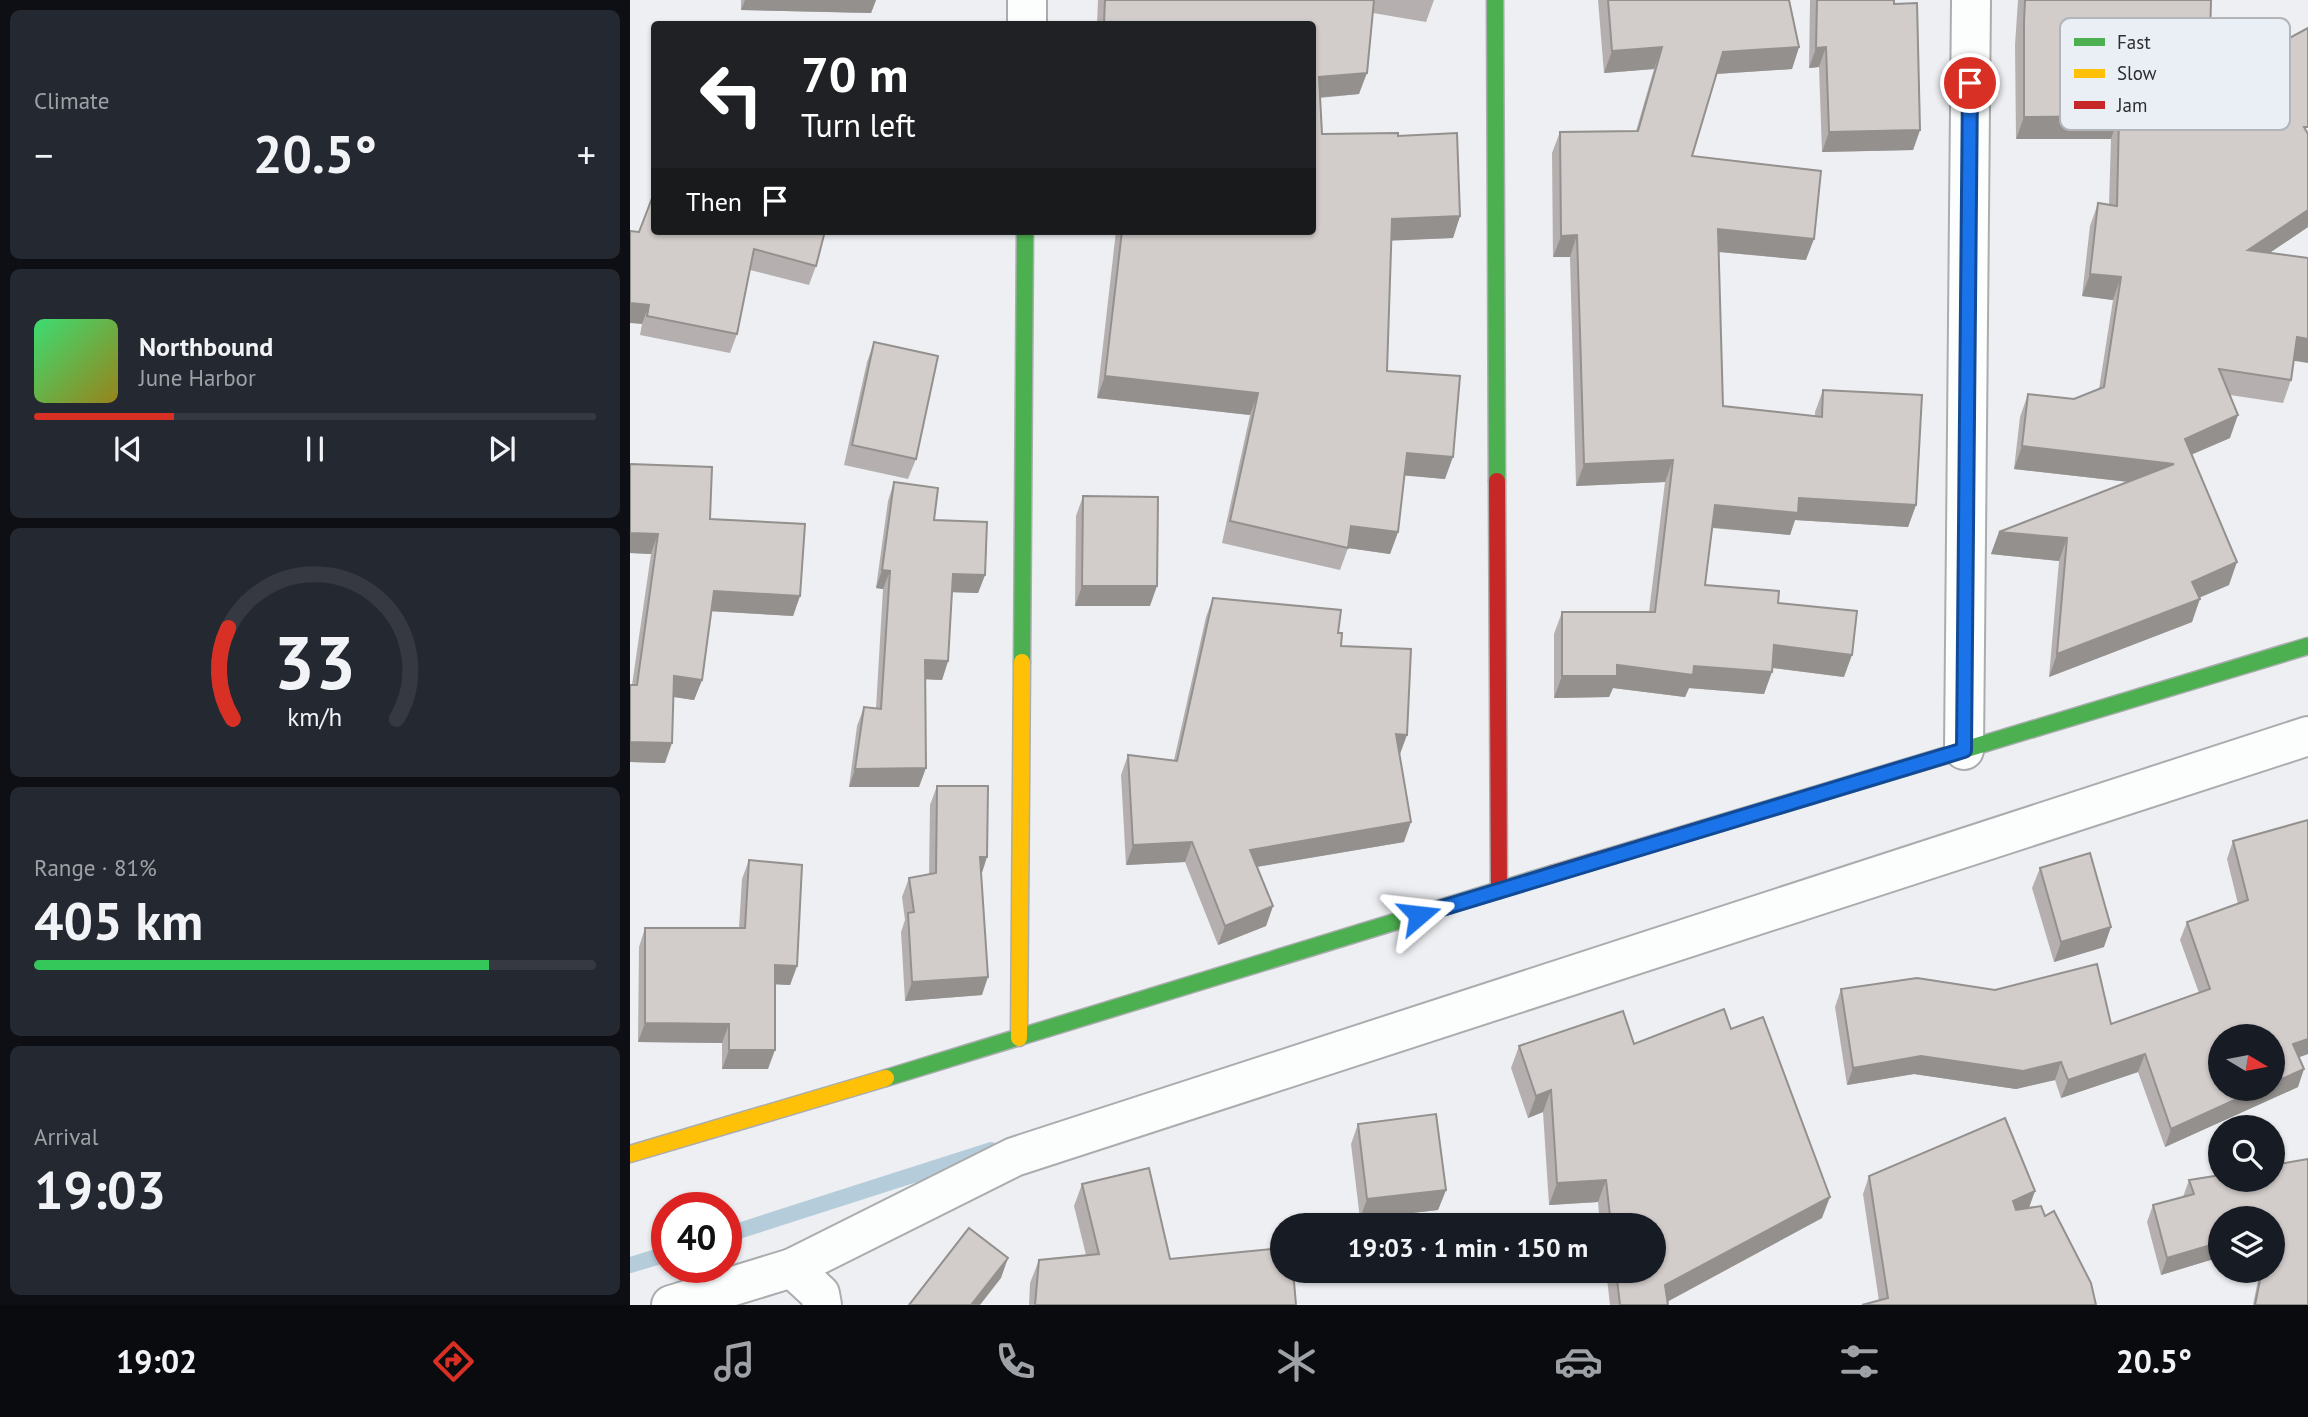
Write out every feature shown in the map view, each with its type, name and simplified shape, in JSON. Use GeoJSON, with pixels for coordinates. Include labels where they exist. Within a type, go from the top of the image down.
{"type":"FeatureCollection","features":[{"type":"Feature","properties":{"kind":"street"},"geometry":{"type":"LineString","coordinates":[[1027,0],[1027,21]]}},
{"type":"Feature","properties":{"kind":"street"},"geometry":{"type":"LineString","coordinates":[[1495,0],[1499,890]]}},
{"type":"Feature","properties":{"kind":"street"},"geometry":{"type":"LineString","coordinates":[[1964,750],[1971,0]]}},
{"type":"Feature","properties":{"kind":"street"},"geometry":{"type":"LineString","coordinates":[[1019,1038],[1025,235]]}},
{"type":"Feature","properties":{"kind":"street"},"geometry":{"type":"LineString","coordinates":[[630,1154],[2308,646]]}},
{"type":"Feature","properties":{"kind":"street"},"geometry":{"type":"LineString","coordinates":[[671,1305],[792,1268],[1014,1157],[2308,736]]}},
{"type":"Feature","properties":{"kind":"street"},"geometry":{"type":"LineString","coordinates":[[792,1268],[820,1294],[822,1305]]}},
{"type":"Feature","properties":{"kind":"building"},"geometry":{"type":"Polygon","coordinates":[[[1105,0],[1374,0],[1367,73],[1319,77],[1322,134],[1398,133],[1398,136],[1457,133],[1460,216],[1392,219],[1387,371],[1460,376],[1453,457],[1407,453],[1398,532],[1351,526],[1348,548],[1230,521],[1258,393],[1105,376],[1122,235],[1316,235],[1316,21],[1104,21],[1105,0]]]}},
{"type":"Feature","properties":{"kind":"building"},"geometry":{"type":"Polygon","coordinates":[[[1608,0],[1789,0],[1799,47],[1723,52],[1692,156],[1821,171],[1814,239],[1718,229],[1723,406],[1822,417],[1823,390],[1922,395],[1916,505],[1799,498],[1798,513],[1715,505],[1705,585],[1779,591],[1778,603],[1857,611],[1852,655],[1774,645],[1772,672],[1694,666],[1693,675],[1617,665],[1617,676],[1562,676],[1562,612],[1655,612],[1673,460],[1584,464],[1577,235],[1561,236],[1560,132],[1638,131],[1662,47],[1612,51],[1608,0]]]}},
{"type":"Feature","properties":{"kind":"building"},"geometry":{"type":"Polygon","coordinates":[[[1817,0],[1894,0],[1894,4],[1917,3],[1920,130],[1829,132],[1826,47],[1816,48],[1817,0]]]}},
{"type":"Feature","properties":{"kind":"building"},"geometry":{"type":"Polygon","coordinates":[[[2025,0],[2211,0],[2211,18],[2060,18],[2060,117],[2024,117],[2025,0]]]}},
{"type":"Feature","properties":{"kind":"building"},"geometry":{"type":"Polygon","coordinates":[[[2308,28],[2308,127],[2304,127],[2308,134],[2308,210],[2248,250],[2308,258],[2308,339],[2297,337],[2291,380],[2219,369],[2238,415],[2185,439],[2237,562],[2192,582],[2200,599],[2057,654],[2067,538],[1999,532],[2174,464],[2022,446],[2028,394],[2074,399],[2104,387],[2121,277],[2090,274],[2098,203],[2117,206],[2119,130],[2290,130],[2290,38],[2308,28]]]}},
{"type":"Feature","properties":{"kind":"building"},"geometry":{"type":"Polygon","coordinates":[[[651,201],[651,235],[824,235],[816,266],[754,249],[737,334],[647,316],[649,305],[630,303],[630,231],[639,232],[651,201]]]}},
{"type":"Feature","properties":{"kind":"building"},"geometry":{"type":"Polygon","coordinates":[[[874,342],[938,356],[916,459],[852,445],[874,342]]]}},
{"type":"Feature","properties":{"kind":"building"},"geometry":{"type":"Polygon","coordinates":[[[630,464],[712,467],[710,519],[805,524],[800,596],[714,591],[702,680],[674,676],[672,743],[630,742],[630,685],[637,685],[658,534],[630,533],[630,464]]]}},
{"type":"Feature","properties":{"kind":"building"},"geometry":{"type":"Polygon","coordinates":[[[894,482],[938,488],[934,520],[987,522],[985,575],[953,574],[948,661],[925,660],[926,768],[855,769],[864,707],[881,709],[890,571],[882,570],[894,482]]]}},
{"type":"Feature","properties":{"kind":"building"},"geometry":{"type":"Polygon","coordinates":[[[1083,496],[1158,497],[1157,586],[1082,586],[1083,496]]]}},
{"type":"Feature","properties":{"kind":"building"},"geometry":{"type":"Polygon","coordinates":[[[1213,598],[1341,610],[1338,633],[1342,633],[1341,646],[1411,649],[1407,735],[1396,734],[1411,822],[1250,850],[1273,906],[1225,926],[1192,842],[1133,845],[1128,755],[1177,761],[1213,598]]]}},
{"type":"Feature","properties":{"kind":"building"},"geometry":{"type":"Polygon","coordinates":[[[937,786],[988,786],[987,857],[980,857],[988,977],[912,982],[908,913],[914,912],[909,878],[936,873],[937,786]]]}},
{"type":"Feature","properties":{"kind":"building"},"geometry":{"type":"Polygon","coordinates":[[[2308,820],[2308,1039],[2293,1044],[2304,1069],[2286,1077],[2286,1024],[2208,1024],[2208,1101],[2232,1101],[2171,1129],[2145,1054],[2068,1080],[2061,1062],[2023,1071],[1921,1056],[1853,1068],[1841,989],[1917,978],[1995,990],[2097,964],[2111,1024],[2210,989],[2187,922],[2248,900],[2233,841],[2308,820]]]}},
{"type":"Feature","properties":{"kind":"building"},"geometry":{"type":"Polygon","coordinates":[[[2090,853],[2111,927],[2061,942],[2040,868],[2090,853]]]}},
{"type":"Feature","properties":{"kind":"building"},"geometry":{"type":"Polygon","coordinates":[[[749,860],[802,865],[797,966],[775,965],[775,1050],[729,1050],[729,1024],[645,1023],[645,928],[745,928],[749,860]]]}},
{"type":"Feature","properties":{"kind":"building"},"geometry":{"type":"Polygon","coordinates":[[[1724,1009],[1731,1029],[1763,1017],[1830,1197],[1665,1285],[1668,1305],[1620,1305],[1617,1283],[1666,1283],[1666,1213],[1610,1213],[1606,1180],[1557,1183],[1551,1090],[1536,1096],[1519,1046],[1623,1011],[1634,1044],[1724,1009]]]}},
{"type":"Feature","properties":{"kind":"building"},"geometry":{"type":"Polygon","coordinates":[[[1436,1114],[1446,1190],[1367,1199],[1358,1124],[1436,1114]]]}},
{"type":"Feature","properties":{"kind":"building"},"geometry":{"type":"Polygon","coordinates":[[[2005,1118],[2035,1191],[2013,1201],[2016,1210],[2041,1206],[2045,1216],[2054,1211],[2091,1283],[2096,1305],[1862,1305],[1888,1298],[1869,1176],[2005,1118]]]}},
{"type":"Feature","properties":{"kind":"building"},"geometry":{"type":"Polygon","coordinates":[[[2308,1159],[2308,1305],[2255,1305],[2259,1283],[2285,1283],[2285,1206],[2208,1206],[2208,1246],[2167,1258],[2153,1205],[2194,1194],[2189,1180],[2208,1177],[2208,1192],[2285,1192],[2285,1163],[2308,1159]]]}},
{"type":"Feature","properties":{"kind":"building"},"geometry":{"type":"Polygon","coordinates":[[[1149,1168],[1170,1259],[1270,1249],[1270,1283],[1294,1283],[1296,1305],[1035,1305],[1039,1260],[1099,1254],[1082,1184],[1149,1168]]]}},
{"type":"Feature","properties":{"kind":"building"},"geometry":{"type":"Polygon","coordinates":[[[969,1228],[1008,1258],[971,1305],[909,1305],[969,1228]]]}},
{"type":"Feature","properties":{"kind":"waterway"},"geometry":{"type":"LineString","coordinates":[[742,1230],[991,1150]]}},
{"type":"Feature","properties":{"kind":"waterway"},"geometry":{"type":"LineString","coordinates":[[630,1265],[651,1259]]}},
{"type":"Feature","properties":{"kind":"traffic: fast"},"geometry":{"type":"LineString","coordinates":[[1495,0],[1497,481]]}},
{"type":"Feature","properties":{"kind":"traffic: fast"},"geometry":{"type":"LineString","coordinates":[[1022,662],[1025,235]]}},
{"type":"Feature","properties":{"kind":"traffic: fast"},"geometry":{"type":"LineString","coordinates":[[1811,796],[2308,646]]}},
{"type":"Feature","properties":{"kind":"traffic: fast"},"geometry":{"type":"LineString","coordinates":[[886,1078],[1551,874]]}},
{"type":"Feature","properties":{"kind":"traffic: slow"},"geometry":{"type":"LineString","coordinates":[[1019,1038],[1022,662]]}},
{"type":"Feature","properties":{"kind":"traffic: slow"},"geometry":{"type":"LineString","coordinates":[[630,1154],[886,1078]]}},
{"type":"Feature","properties":{"kind":"traffic: jam"},"geometry":{"type":"LineString","coordinates":[[1497,481],[1499,890]]}},
{"type":"Feature","properties":{"kind":"traffic: jam"},"geometry":{"type":"LineString","coordinates":[[1551,874],[1811,796]]}},
{"type":"Feature","properties":{"kind":"route"},"geometry":{"type":"LineString","coordinates":[[1419,915],[1964,750],[1970,83]]}}]}
